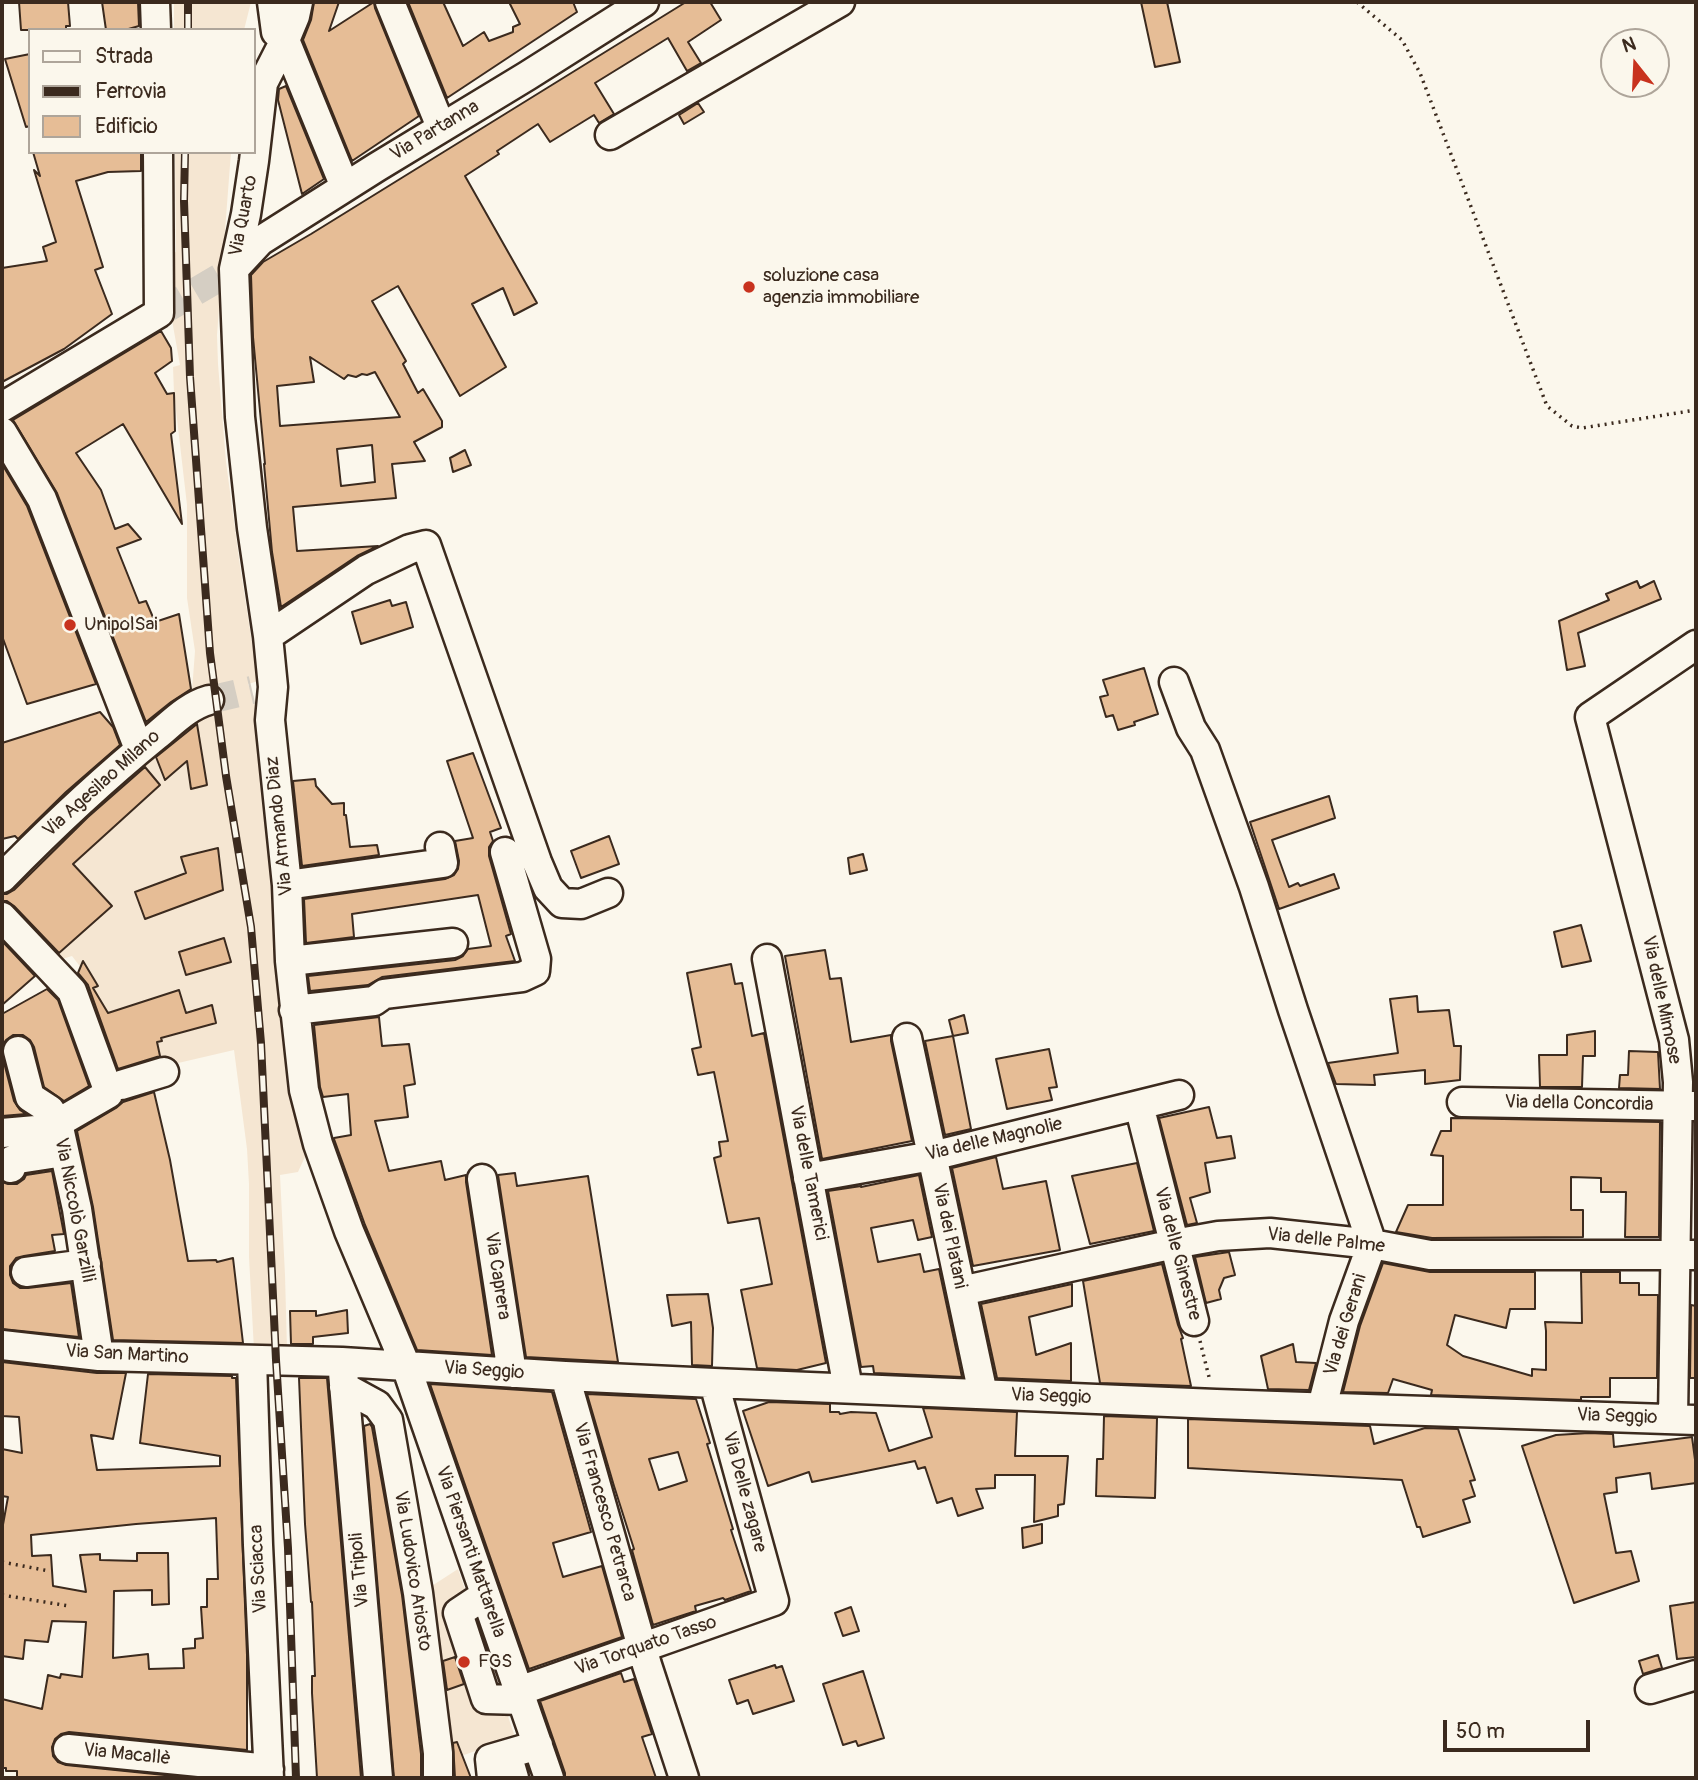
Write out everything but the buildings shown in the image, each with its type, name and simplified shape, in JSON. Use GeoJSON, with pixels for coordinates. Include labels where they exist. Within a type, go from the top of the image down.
{"type":"FeatureCollection","features":[{"type":"Feature","properties":{"kind":"street"},"geometry":{"type":"LineString","coordinates":[[155,2],[156,28]]}},
{"type":"Feature","properties":{"kind":"street"},"geometry":{"type":"LineString","coordinates":[[272,2],[276,32],[285,40],[345,187]]}},
{"type":"Feature","properties":{"kind":"street","name":"Via Quarto"},"geometry":{"type":"LineString","coordinates":[[256,139],[263,83],[285,40],[298,2]]}},
{"type":"Feature","properties":{"kind":"street"},"geometry":{"type":"LineString","coordinates":[[390,2],[441,127]]}},
{"type":"Feature","properties":{"kind":"street","name":"Via Partanna"},"geometry":{"type":"LineString","coordinates":[[234,269],[260,241],[644,2]]}},
{"type":"Feature","properties":{"kind":"street"},"geometry":{"type":"LineString","coordinates":[[610,135],[840,2]]}},
{"type":"Feature","properties":{"kind":"street"},"geometry":{"type":"LineString","coordinates":[[2,407],[159,313],[158,154]]}},
{"type":"Feature","properties":{"kind":"street","name":"Via Quarto"},"geometry":{"type":"LineString","coordinates":[[234,269],[254,154]]}},
{"type":"Feature","properties":{"kind":"street","name":"Via Armando Diaz"},"geometry":{"type":"LineString","coordinates":[[234,269],[240,416],[252,528],[268,636],[263,688],[270,720],[287,885],[290,961],[303,1090],[318,1144],[349,1231],[406,1366]]}},
{"type":"Feature","properties":{"kind":"street"},"geometry":{"type":"LineString","coordinates":[[2,432],[42,499],[139,750]]}},
{"type":"Feature","properties":{"kind":"street"},"geometry":{"type":"LineString","coordinates":[[268,636],[366,569],[410,549],[426,545],[548,888],[562,903],[581,904],[608,892]]}},
{"type":"Feature","properties":{"kind":"street","name":"Via delle Mimose"},"geometry":{"type":"LineString","coordinates":[[1685,1419],[1687,1106],[1678,1082],[1674,1040],[1590,717],[1696,645]]}},
{"type":"Feature","properties":{"kind":"street"},"geometry":{"type":"LineString","coordinates":[[1174,682],[1191,728],[1205,750],[1254,887],[1372,1244]]}},
{"type":"Feature","properties":{"kind":"street","name":"Via Agesilao Milano"},"geometry":{"type":"LineString","coordinates":[[2,878],[54,825],[139,750],[196,704],[209,700]]}},
{"type":"Feature","properties":{"kind":"street"},"geometry":{"type":"LineString","coordinates":[[287,885],[443,863],[440,846]]}},
{"type":"Feature","properties":{"kind":"street"},"geometry":{"type":"LineString","coordinates":[[294,1010],[374,1001],[383,994],[522,977],[535,971],[536,958],[505,852]]}},
{"type":"Feature","properties":{"kind":"street"},"geometry":{"type":"LineString","coordinates":[[2,917],[72,991],[107,1087],[164,1072]]}},
{"type":"Feature","properties":{"kind":"street"},"geometry":{"type":"LineString","coordinates":[[290,961],[453,943]]}},
{"type":"Feature","properties":{"kind":"street","name":"Via delle Tamerici"},"geometry":{"type":"LineString","coordinates":[[767,959],[848,1388]]}},
{"type":"Feature","properties":{"kind":"street","name":"Via dei Platani"},"geometry":{"type":"LineString","coordinates":[[907,1038],[983,1394]]}},
{"type":"Feature","properties":{"kind":"street"},"geometry":{"type":"LineString","coordinates":[[18,1051],[30,1097],[50,1110],[60,1134]]}},
{"type":"Feature","properties":{"kind":"street","name":"Via Niccolò Garzilli"},"geometry":{"type":"LineString","coordinates":[[99,1356],[77,1209],[60,1134],[108,1094],[107,1087]]}},
{"type":"Feature","properties":{"kind":"street","name":"Via delle Magnolie"},"geometry":{"type":"LineString","coordinates":[[808,1178],[932,1156],[1179,1095]]}},
{"type":"Feature","properties":{"kind":"street","name":"Via della Concordia"},"geometry":{"type":"LineString","coordinates":[[1462,1102],[1687,1106]]}},
{"type":"Feature","properties":{"kind":"street","name":"Via delle Ginestre"},"geometry":{"type":"LineString","coordinates":[[1139,1105],[1194,1321]]}},
{"type":"Feature","properties":{"kind":"street"},"geometry":{"type":"LineString","coordinates":[[2,1133],[60,1134]]}},
{"type":"Feature","properties":{"kind":"street"},"geometry":{"type":"LineString","coordinates":[[11,1168],[12,1160],[60,1134]]}},
{"type":"Feature","properties":{"kind":"street","name":"Via Caprera"},"geometry":{"type":"LineString","coordinates":[[482,1179],[512,1373]]}},
{"type":"Feature","properties":{"kind":"street","name":"Via delle Palme"},"geometry":{"type":"LineString","coordinates":[[961,1291],[1174,1244],[1217,1236],[1270,1233],[1372,1244],[1430,1255],[1686,1255]]}},
{"type":"Feature","properties":{"kind":"street","name":"Via dei Gerani"},"geometry":{"type":"LineString","coordinates":[[1322,1407],[1344,1321],[1372,1244]]}},
{"type":"Feature","properties":{"kind":"street"},"geometry":{"type":"LineString","coordinates":[[26,1272],[86,1264]]}},
{"type":"Feature","properties":{"kind":"street","name":"Via San Martino"},"geometry":{"type":"LineString","coordinates":[[2,1345],[99,1356],[252,1360],[343,1375]]}},
{"type":"Feature","properties":{"kind":"street","name":"Via Sciacca"},"geometry":{"type":"LineString","coordinates":[[252,1360],[269,1774]]}},
{"type":"Feature","properties":{"kind":"street","name":"Via Seggio"},"geometry":{"type":"LineString","coordinates":[[343,1375],[406,1366],[714,1383],[1216,1404],[1685,1419]]}},
{"type":"Feature","properties":{"kind":"street","name":"Via Piersanti Mattarella"},"geometry":{"type":"LineString","coordinates":[[406,1366],[485,1595],[458,1613],[486,1699],[520,1695]]}},
{"type":"Feature","properties":{"kind":"street","name":"Via Tripoli"},"geometry":{"type":"LineString","coordinates":[[343,1375],[379,1778]]}},
{"type":"Feature","properties":{"kind":"street","name":"Via Ludovico Ariosto"},"geometry":{"type":"LineString","coordinates":[[343,1375],[377,1405],[388,1420],[418,1593],[438,1753],[438,1778]]}},
{"type":"Feature","properties":{"kind":"street","name":"Via Francesco Petrarca"},"geometry":{"type":"LineString","coordinates":[[565,1376],[642,1647],[684,1778]]}},
{"type":"Feature","properties":{"kind":"street","name":"Via Delle zagare"},"geometry":{"type":"LineString","coordinates":[[714,1383],[774,1601]]}},
{"type":"Feature","properties":{"kind":"street","name":"Via Torquato Tasso"},"geometry":{"type":"LineString","coordinates":[[520,1695],[642,1647],[774,1601]]}},
{"type":"Feature","properties":{"kind":"street"},"geometry":{"type":"LineString","coordinates":[[1650,1689],[1696,1675]]}},
{"type":"Feature","properties":{"kind":"street"},"geometry":{"type":"LineString","coordinates":[[520,1695],[549,1778]]}},
{"type":"Feature","properties":{"kind":"street"},"geometry":{"type":"LineString","coordinates":[[492,1778],[490,1759],[511,1766],[538,1745]]}},
{"type":"Feature","properties":{"kind":"street","name":"Via Macallè"},"geometry":{"type":"LineString","coordinates":[[68,1749],[269,1774]]}},
{"type":"Feature","properties":{"kind":"path"},"geometry":{"type":"LineString","coordinates":[[1357,2],[1402,40],[1420,73],[1547,406],[1572,426],[1582,428],[1696,410]]}},
{"type":"Feature","properties":{"kind":"path","name":"Via delle Ginestre"},"geometry":{"type":"LineString","coordinates":[[1194,1321],[1216,1404]]}},
{"type":"Feature","properties":{"kind":"path"},"geometry":{"type":"LineString","coordinates":[[2,1562],[49,1571]]}},
{"type":"Feature","properties":{"kind":"path"},"geometry":{"type":"LineString","coordinates":[[2,1595],[69,1606]]}},
{"type":"Feature","properties":{"kind":"shaded area"},"geometry":{"type":"Polygon","coordinates":[[[174,2],[251,2],[244,28],[174,28],[174,2]]]}},
{"type":"Feature","properties":{"kind":"shaded area"},"geometry":{"type":"Polygon","coordinates":[[[175,154],[231,154],[217,335],[218,364],[226,462],[258,681],[248,684],[258,718],[284,1042],[309,1148],[298,1172],[280,1175],[287,1349],[254,1350],[247,1149],[234,1050],[118,1077],[104,1036],[75,982],[82,969],[72,956],[62,959],[56,957],[2,897],[2,889],[195,712],[192,691],[195,651],[187,598],[187,505],[174,393],[173,367],[180,365],[172,320],[171,253],[176,252],[175,154]]]}},
{"type":"Feature","properties":{"kind":"shaded area"},"geometry":{"type":"Polygon","coordinates":[[[458,1569],[515,1737],[447,1761],[424,1591],[458,1569]]]}},
{"type":"Feature","properties":{"kind":"tunnel"},"geometry":{"type":"LineString","coordinates":[[159,313],[234,269]]}},
{"type":"Feature","properties":{"kind":"tunnel"},"geometry":{"type":"LineString","coordinates":[[209,700],[252,690]]}},
{"type":"Feature","properties":{"kind":"railway"},"geometry":{"type":"LineString","coordinates":[[188,2],[188,28]]}},
{"type":"Feature","properties":{"kind":"railway"},"geometry":{"type":"LineString","coordinates":[[185,154],[190,377],[210,653],[226,776],[251,927],[261,1043],[288,1548],[296,1778]]}},
{"type":"Feature","properties":{"kind":"place","name":"soluzione casa agenzia immobiliare"},"geometry":{"type":"Point","coordinates":[749,287]}},
{"type":"Feature","properties":{"kind":"place","name":"UnipolSai"},"geometry":{"type":"Point","coordinates":[70,625]}},
{"type":"Feature","properties":{"kind":"place","name":"FGS"},"geometry":{"type":"Point","coordinates":[464,1662]}}]}
